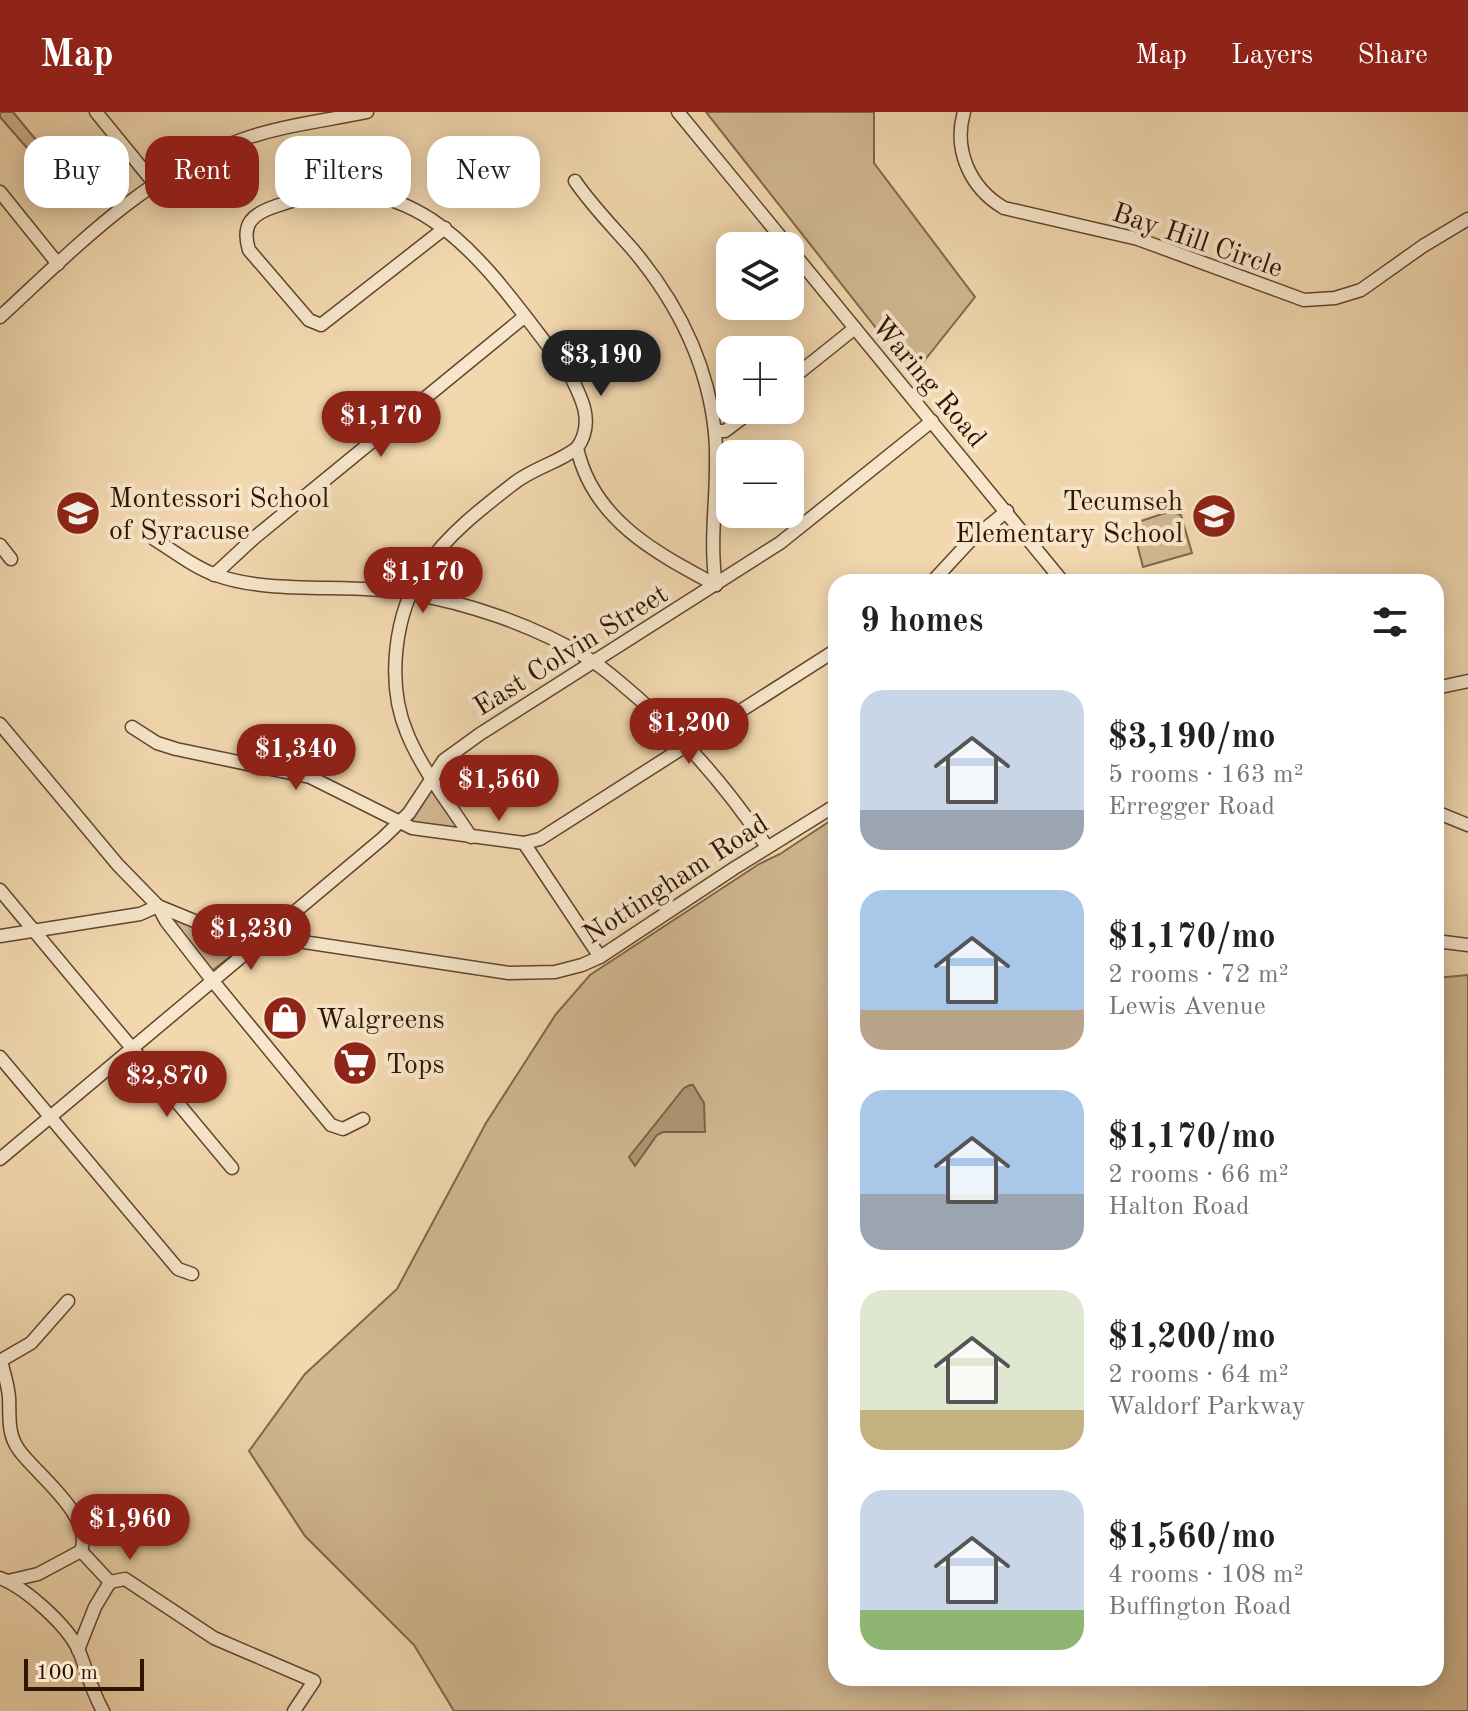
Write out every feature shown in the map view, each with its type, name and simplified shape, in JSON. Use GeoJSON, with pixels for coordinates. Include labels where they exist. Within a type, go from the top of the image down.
{"type":"FeatureCollection","features":[{"type":"Feature","properties":{"kind":"street"},"geometry":{"type":"LineString","coordinates":[[96,112],[145,172]]}},
{"type":"Feature","properties":{"kind":"street"},"geometry":{"type":"LineString","coordinates":[[252,136],[313,116],[367,112]]}},
{"type":"Feature","properties":{"kind":"street","name":"Waring Road"},"geometry":{"type":"LineString","coordinates":[[678,112],[777,232]]}},
{"type":"Feature","properties":{"kind":"street","name":"Bay Hill Circle"},"geometry":{"type":"LineString","coordinates":[[964,112],[962,144],[970,176],[982,192],[1004,208],[1138,239],[1304,300],[1335,298],[1361,290],[1468,219]]}},
{"type":"Feature","properties":{"kind":"street"},"geometry":{"type":"LineString","coordinates":[[575,181],[636,254],[683,322],[703,367],[715,431],[713,553],[716,585]]}},
{"type":"Feature","properties":{"kind":"street"},"geometry":{"type":"LineString","coordinates":[[0,317],[145,190]]}},
{"type":"Feature","properties":{"kind":"street"},"geometry":{"type":"LineString","coordinates":[[445,228],[321,325],[309,320],[249,250],[245,237],[247,225],[266,209],[293,199],[343,191],[398,201],[445,228],[477,258],[569,373],[581,395],[586,412],[585,433],[577,448],[515,482],[463,526],[423,570],[412,594],[398,643],[398,706],[410,741],[471,837]]}},
{"type":"Feature","properties":{"kind":"street"},"geometry":{"type":"LineString","coordinates":[[0,192],[58,264]]}},
{"type":"Feature","properties":{"kind":"street","name":"Waring Road"},"geometry":{"type":"LineString","coordinates":[[804,265],[1057,574]]}},
{"type":"Feature","properties":{"kind":"street"},"geometry":{"type":"LineString","coordinates":[[214,575],[254,538],[524,317]]}},
{"type":"Feature","properties":{"kind":"street"},"geometry":{"type":"LineString","coordinates":[[804,369],[855,328]]}},
{"type":"Feature","properties":{"kind":"street","name":"East Colvin Street"},"geometry":{"type":"LineString","coordinates":[[0,1159],[399,823],[444,760],[716,585],[815,517],[932,421]]}},
{"type":"Feature","properties":{"kind":"street"},"geometry":{"type":"LineString","coordinates":[[715,431],[725,431],[734,424]]}},
{"type":"Feature","properties":{"kind":"street"},"geometry":{"type":"LineString","coordinates":[[577,448],[586,477],[619,523],[655,552],[716,585]]}},
{"type":"Feature","properties":{"kind":"street"},"geometry":{"type":"LineString","coordinates":[[939,574],[970,541],[1007,511]]}},
{"type":"Feature","properties":{"kind":"street"},"geometry":{"type":"LineString","coordinates":[[154,539],[214,575],[232,580],[412,594],[512,623],[545,636],[593,662],[689,745],[767,847]]}},
{"type":"Feature","properties":{"kind":"street"},"geometry":{"type":"LineString","coordinates":[[0,545],[11,559]]}},
{"type":"Feature","properties":{"kind":"street"},"geometry":{"type":"LineString","coordinates":[[132,727],[157,743],[176,749],[310,777],[412,828],[524,843],[540,839],[828,655]]}},
{"type":"Feature","properties":{"kind":"street"},"geometry":{"type":"LineString","coordinates":[[1444,686],[1468,681]]}},
{"type":"Feature","properties":{"kind":"street","name":"Nottingham Road"},"geometry":{"type":"LineString","coordinates":[[0,724],[118,865],[158,906],[219,928],[526,975],[555,972],[600,957],[828,810]]}},
{"type":"Feature","properties":{"kind":"street"},"geometry":{"type":"LineString","coordinates":[[1444,815],[1468,825]]}},
{"type":"Feature","properties":{"kind":"street"},"geometry":{"type":"LineString","coordinates":[[524,843],[600,957]]}},
{"type":"Feature","properties":{"kind":"street"},"geometry":{"type":"LineString","coordinates":[[0,890],[232,1168]]}},
{"type":"Feature","properties":{"kind":"street"},"geometry":{"type":"LineString","coordinates":[[0,936],[140,914],[158,906],[212,980],[331,1125],[343,1129],[363,1119]]}},
{"type":"Feature","properties":{"kind":"street"},"geometry":{"type":"LineString","coordinates":[[1444,942],[1468,945]]}},
{"type":"Feature","properties":{"kind":"street"},"geometry":{"type":"LineString","coordinates":[[0,1057],[178,1269],[192,1274]]}},
{"type":"Feature","properties":{"kind":"street"},"geometry":{"type":"LineString","coordinates":[[68,1301],[31,1343],[0,1361],[9,1396],[9,1423],[13,1440],[69,1508],[84,1535],[81,1551]]}},
{"type":"Feature","properties":{"kind":"street"},"geometry":{"type":"LineString","coordinates":[[4,1579],[38,1574],[81,1551]]}},
{"type":"Feature","properties":{"kind":"street"},"geometry":{"type":"LineString","coordinates":[[81,1551],[110,1582]]}},
{"type":"Feature","properties":{"kind":"street"},"geometry":{"type":"LineString","coordinates":[[4,1579],[52,1616],[78,1650],[88,1682],[103,1711]]}},
{"type":"Feature","properties":{"kind":"street"},"geometry":{"type":"LineString","coordinates":[[78,1650],[95,1607],[110,1582],[125,1579],[214,1638],[314,1681],[294,1711]]}},
{"type":"Feature","properties":{"kind":"shaded area"},"geometry":{"type":"Polygon","coordinates":[[[0,112],[13,112],[33,136],[24,136],[24,144],[0,117],[0,112]]]}},
{"type":"Feature","properties":{"kind":"shaded area"},"geometry":{"type":"Polygon","coordinates":[[[706,112],[874,112],[874,163],[975,297],[913,375],[804,237],[804,232],[800,232],[706,112]]]}},
{"type":"Feature","properties":{"kind":"shaded area"},"geometry":{"type":"Polygon","coordinates":[[[1171,511],[1181,515],[1192,553],[1143,567],[1132,524],[1171,511]]]}},
{"type":"Feature","properties":{"kind":"shaded area"},"geometry":{"type":"Polygon","coordinates":[[[427,792],[435,792],[456,825],[453,830],[412,823],[411,816],[427,792]]]}},
{"type":"Feature","properties":{"kind":"shaded area"},"geometry":{"type":"Polygon","coordinates":[[[828,822],[828,1686],[1444,1686],[1444,977],[1468,975],[1468,1711],[454,1711],[414,1645],[305,1536],[249,1451],[305,1374],[397,1289],[486,1123],[556,1014],[590,975],[759,864],[828,822]]]}},
{"type":"Feature","properties":{"kind":"shaded area"},"geometry":{"type":"Polygon","coordinates":[[[171,917],[200,929],[251,940],[212,971],[171,917]]]}},
{"type":"Feature","properties":{"kind":"shaded area"},"geometry":{"type":"Polygon","coordinates":[[[690,1085],[704,1103],[705,1132],[663,1132],[657,1135],[635,1166],[629,1157],[684,1088],[690,1085]]]}},
{"type":"Feature","properties":{"kind":"place","name":"Montessori School of Syracuse"},"geometry":{"type":"Point","coordinates":[78,513]}},
{"type":"Feature","properties":{"kind":"place","name":"Tecumseh Elementary School"},"geometry":{"type":"Point","coordinates":[1214,516]}},
{"type":"Feature","properties":{"kind":"place","name":"Walgreens"},"geometry":{"type":"Point","coordinates":[285,1018]}},
{"type":"Feature","properties":{"kind":"place","name":"Tops"},"geometry":{"type":"Point","coordinates":[355,1063]}}]}
